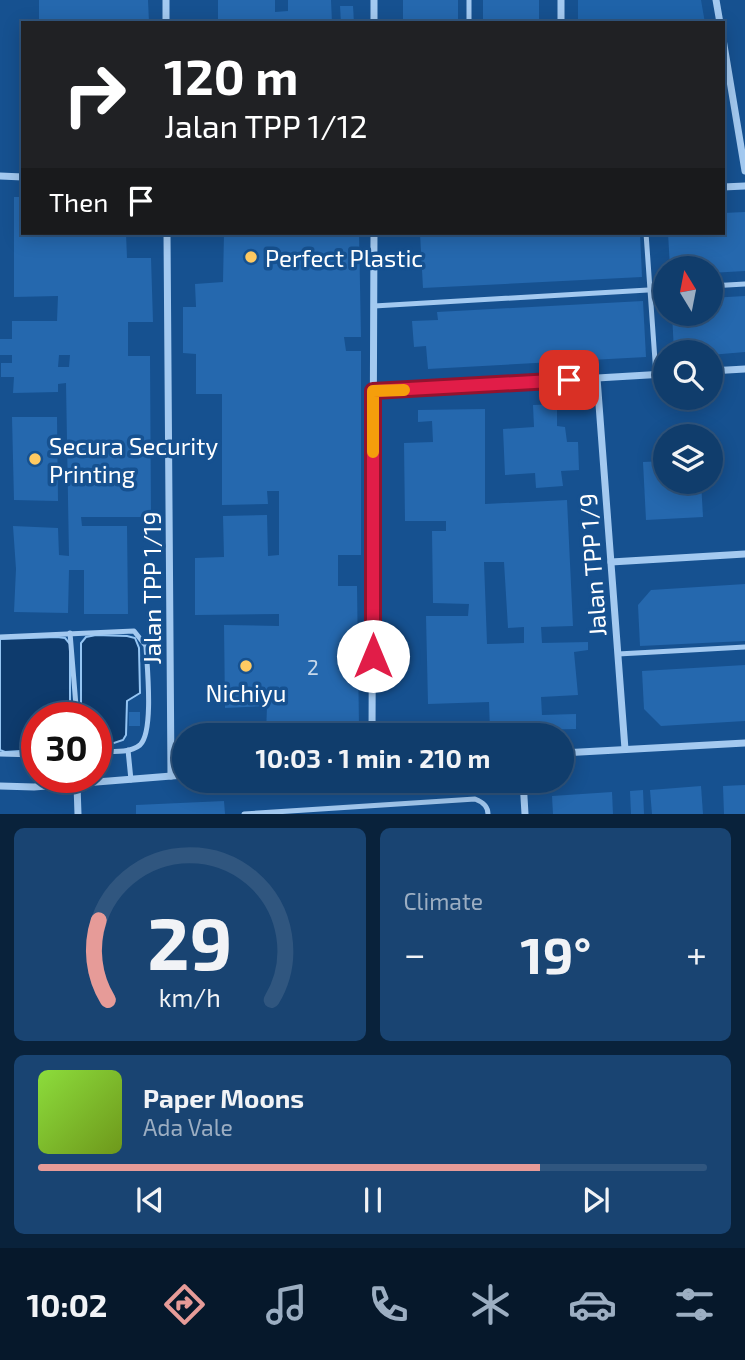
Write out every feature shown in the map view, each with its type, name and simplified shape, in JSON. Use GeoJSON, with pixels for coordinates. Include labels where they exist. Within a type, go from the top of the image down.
{"type":"FeatureCollection","features":[{"type":"Feature","properties":{"kind":"street"},"geometry":{"type":"LineString","coordinates":[[166,0],[166,21]]}},
{"type":"Feature","properties":{"kind":"street"},"geometry":{"type":"LineString","coordinates":[[374,0],[374,21]]}},
{"type":"Feature","properties":{"kind":"street"},"geometry":{"type":"LineString","coordinates":[[561,0],[561,21]]}},
{"type":"Feature","properties":{"kind":"street"},"geometry":{"type":"LineString","coordinates":[[716,0],[720,21]]}},
{"type":"Feature","properties":{"kind":"street"},"geometry":{"type":"LineString","coordinates":[[725,51],[745,171]]}},
{"type":"Feature","properties":{"kind":"street"},"geometry":{"type":"LineString","coordinates":[[0,176],[21,177]]}},
{"type":"Feature","properties":{"kind":"street"},"geometry":{"type":"LineString","coordinates":[[725,187],[745,186]]}},
{"type":"Feature","properties":{"kind":"street","name":"Jalan TPP 1/19"},"geometry":{"type":"LineString","coordinates":[[167,235],[171,776]]}},
{"type":"Feature","properties":{"kind":"street"},"geometry":{"type":"LineString","coordinates":[[373,723],[374,235]]}},
{"type":"Feature","properties":{"kind":"street"},"geometry":{"type":"LineString","coordinates":[[723,371],[745,369]]}},
{"type":"Feature","properties":{"kind":"street"},"geometry":{"type":"LineString","coordinates":[[373,391],[653,374]]}},
{"type":"Feature","properties":{"kind":"street","name":"Jalan TPP 1/9"},"geometry":{"type":"LineString","coordinates":[[597,378],[625,749]]}},
{"type":"Feature","properties":{"kind":"street"},"geometry":{"type":"LineString","coordinates":[[611,562],[745,554]]}},
{"type":"Feature","properties":{"kind":"street"},"geometry":{"type":"LineString","coordinates":[[574,752],[745,743]]}},
{"type":"Feature","properties":{"kind":"street"},"geometry":{"type":"LineString","coordinates":[[112,781],[171,776]]}},
{"type":"Feature","properties":{"kind":"street"},"geometry":{"type":"LineString","coordinates":[[0,786],[21,787]]}},
{"type":"Feature","properties":{"kind":"street"},"geometry":{"type":"LineString","coordinates":[[77,793],[78,814]]}},
{"type":"Feature","properties":{"kind":"street"},"geometry":{"type":"LineString","coordinates":[[524,793],[526,814]]}},
{"type":"Feature","properties":{"kind":"lane"},"geometry":{"type":"LineString","coordinates":[[469,0],[469,21]]}},
{"type":"Feature","properties":{"kind":"lane"},"geometry":{"type":"LineString","coordinates":[[646,235],[657,340]]}},
{"type":"Feature","properties":{"kind":"lane"},"geometry":{"type":"LineString","coordinates":[[723,285],[745,284]]}},
{"type":"Feature","properties":{"kind":"lane"},"geometry":{"type":"LineString","coordinates":[[374,306],[653,290]]}},
{"type":"Feature","properties":{"kind":"lane"},"geometry":{"type":"LineString","coordinates":[[0,637],[134,631],[146,646],[148,729],[141,744],[128,750],[112,750]]}},
{"type":"Feature","properties":{"kind":"lane"},"geometry":{"type":"LineString","coordinates":[[70,634],[76,702]]}},
{"type":"Feature","properties":{"kind":"lane"},"geometry":{"type":"LineString","coordinates":[[618,654],[745,647]]}},
{"type":"Feature","properties":{"kind":"lane"},"geometry":{"type":"LineString","coordinates":[[128,750],[131,779]]}},
{"type":"Feature","properties":{"kind":"lane"},"geometry":{"type":"LineString","coordinates":[[0,754],[21,755]]}},
{"type":"Feature","properties":{"kind":"lane"},"geometry":{"type":"LineString","coordinates":[[244,814],[475,799],[488,809],[488,814]]}},
{"type":"Feature","properties":{"kind":"shaded area"},"geometry":{"type":"Polygon","coordinates":[[[578,0],[701,0],[705,21],[578,21],[578,0]]]}},
{"type":"Feature","properties":{"kind":"shaded area"},"geometry":{"type":"Polygon","coordinates":[[[127,636],[135,638],[139,648],[140,693],[127,701],[126,735],[123,740],[112,744],[112,702],[81,702],[81,643],[86,637],[127,636]]]}},
{"type":"Feature","properties":{"kind":"shaded area"},"geometry":{"type":"Polygon","coordinates":[[[57,637],[65,638],[70,644],[70,702],[21,702],[21,751],[0,750],[0,639],[57,637]]]}},
{"type":"Feature","properties":{"kind":"building"},"geometry":{"type":"Polygon","coordinates":[[[39,0],[148,0],[149,21],[39,21],[39,0]]]}},
{"type":"Feature","properties":{"kind":"building"},"geometry":{"type":"Polygon","coordinates":[[[218,0],[275,0],[275,12],[288,11],[288,0],[331,0],[332,21],[218,21],[218,0]]]}},
{"type":"Feature","properties":{"kind":"building"},"geometry":{"type":"Polygon","coordinates":[[[403,0],[458,0],[458,21],[403,21],[403,0]]]}},
{"type":"Feature","properties":{"kind":"building"},"geometry":{"type":"Polygon","coordinates":[[[483,0],[539,0],[539,21],[483,21],[483,0]]]}},
{"type":"Feature","properties":{"kind":"building"},"geometry":{"type":"Polygon","coordinates":[[[340,6],[353,6],[354,21],[341,21],[340,6]]]}},
{"type":"Feature","properties":{"kind":"building"},"geometry":{"type":"Polygon","coordinates":[[[14,197],[21,197],[21,235],[126,235],[127,258],[151,258],[153,322],[128,322],[128,356],[150,356],[151,517],[81,517],[82,526],[127,526],[128,614],[84,614],[84,570],[69,570],[68,613],[14,612],[16,569],[13,526],[58,528],[59,555],[69,556],[66,383],[58,384],[58,392],[13,393],[14,377],[1,377],[1,363],[12,363],[12,355],[0,355],[0,339],[12,339],[12,321],[57,321],[58,296],[14,297],[14,197]],[[59,355],[58,367],[69,367],[70,355],[59,355]]]}},
{"type":"Feature","properties":{"kind":"building"},"geometry":{"type":"Polygon","coordinates":[[[745,212],[745,271],[723,272],[723,256],[669,256],[668,235],[725,235],[725,213],[745,212]]]}},
{"type":"Feature","properties":{"kind":"building"},"geometry":{"type":"Polygon","coordinates":[[[224,235],[359,235],[361,337],[344,337],[346,351],[361,351],[361,555],[338,555],[338,586],[357,586],[359,723],[266,723],[267,706],[225,708],[224,625],[279,626],[279,614],[195,615],[195,558],[224,557],[223,516],[267,515],[268,556],[279,555],[279,491],[267,491],[268,504],[222,505],[222,394],[196,394],[196,354],[183,353],[183,307],[196,307],[195,284],[223,282],[224,235]]]}},
{"type":"Feature","properties":{"kind":"building"},"geometry":{"type":"Polygon","coordinates":[[[420,235],[640,235],[642,277],[423,288],[420,235]]]}},
{"type":"Feature","properties":{"kind":"building"},"geometry":{"type":"Polygon","coordinates":[[[745,296],[745,352],[723,354],[723,340],[673,340],[673,326],[723,326],[723,297],[745,296]]]}},
{"type":"Feature","properties":{"kind":"building"},"geometry":{"type":"Polygon","coordinates":[[[643,301],[646,357],[428,369],[426,346],[414,347],[412,321],[438,320],[437,312],[643,301]]]}},
{"type":"Feature","properties":{"kind":"building"},"geometry":{"type":"Polygon","coordinates":[[[557,404],[557,426],[565,427],[567,442],[578,442],[579,470],[561,471],[563,486],[536,488],[535,473],[505,475],[503,429],[534,427],[533,405],[557,404]]]}},
{"type":"Feature","properties":{"kind":"building"},"geometry":{"type":"Polygon","coordinates":[[[485,409],[485,504],[567,500],[573,626],[541,627],[542,643],[588,642],[588,650],[574,652],[578,695],[541,697],[542,715],[576,714],[576,729],[574,723],[490,723],[489,702],[428,704],[426,616],[468,616],[469,604],[433,603],[432,531],[446,531],[446,521],[405,521],[404,443],[433,442],[432,421],[418,422],[418,410],[485,409]],[[484,562],[487,644],[524,643],[524,627],[508,628],[504,562],[484,562]]]}},
{"type":"Feature","properties":{"kind":"building","name":"Secura Security Printing"},"geometry":{"type":"Polygon","coordinates":[[[12,417],[57,417],[58,501],[14,500],[12,417]]]}},
{"type":"Feature","properties":{"kind":"building"},"geometry":{"type":"Polygon","coordinates":[[[643,462],[653,462],[653,494],[702,494],[703,517],[646,520],[643,462]]]}},
{"type":"Feature","properties":{"kind":"building"},"geometry":{"type":"Polygon","coordinates":[[[745,584],[745,641],[640,646],[638,605],[651,590],[745,584]]]}},
{"type":"Feature","properties":{"kind":"building"},"geometry":{"type":"Polygon","coordinates":[[[745,665],[745,721],[661,726],[644,709],[642,671],[745,665]]]}},
{"type":"Feature","properties":{"kind":"building"},"geometry":{"type":"Polygon","coordinates":[[[129,712],[140,712],[140,726],[129,726],[129,712]]]}},
{"type":"Feature","properties":{"kind":"building"},"geometry":{"type":"Polygon","coordinates":[[[745,785],[745,814],[724,814],[723,786],[745,785]]]}},
{"type":"Feature","properties":{"kind":"building"},"geometry":{"type":"Polygon","coordinates":[[[701,786],[703,814],[652,814],[650,790],[701,786]]]}},
{"type":"Feature","properties":{"kind":"building"},"geometry":{"type":"Polygon","coordinates":[[[643,790],[644,814],[631,814],[630,791],[643,790]]]}},
{"type":"Feature","properties":{"kind":"building"},"geometry":{"type":"Polygon","coordinates":[[[612,792],[613,814],[553,814],[552,796],[612,792]]]}},
{"type":"Feature","properties":{"kind":"building"},"geometry":{"type":"Polygon","coordinates":[[[224,801],[225,814],[136,814],[136,805],[224,801]]]}},
{"type":"Feature","properties":{"kind":"slow traffic"},"geometry":{"type":"LineString","coordinates":[[373,452],[373,391],[404,390]]}},
{"type":"Feature","properties":{"kind":"place","name":"Perfect Plastic"},"geometry":{"type":"Point","coordinates":[251,257]}},
{"type":"Feature","properties":{"kind":"place","name":"Secura Security Printing"},"geometry":{"type":"Point","coordinates":[35,459]}},
{"type":"Feature","properties":{"kind":"place","name":"Nichiyu"},"geometry":{"type":"Point","coordinates":[246,666]}},
{"type":"Feature","properties":{"kind":"route"},"geometry":{"type":"LineString","coordinates":[[373,656],[373,391],[569,380]]}}]}
